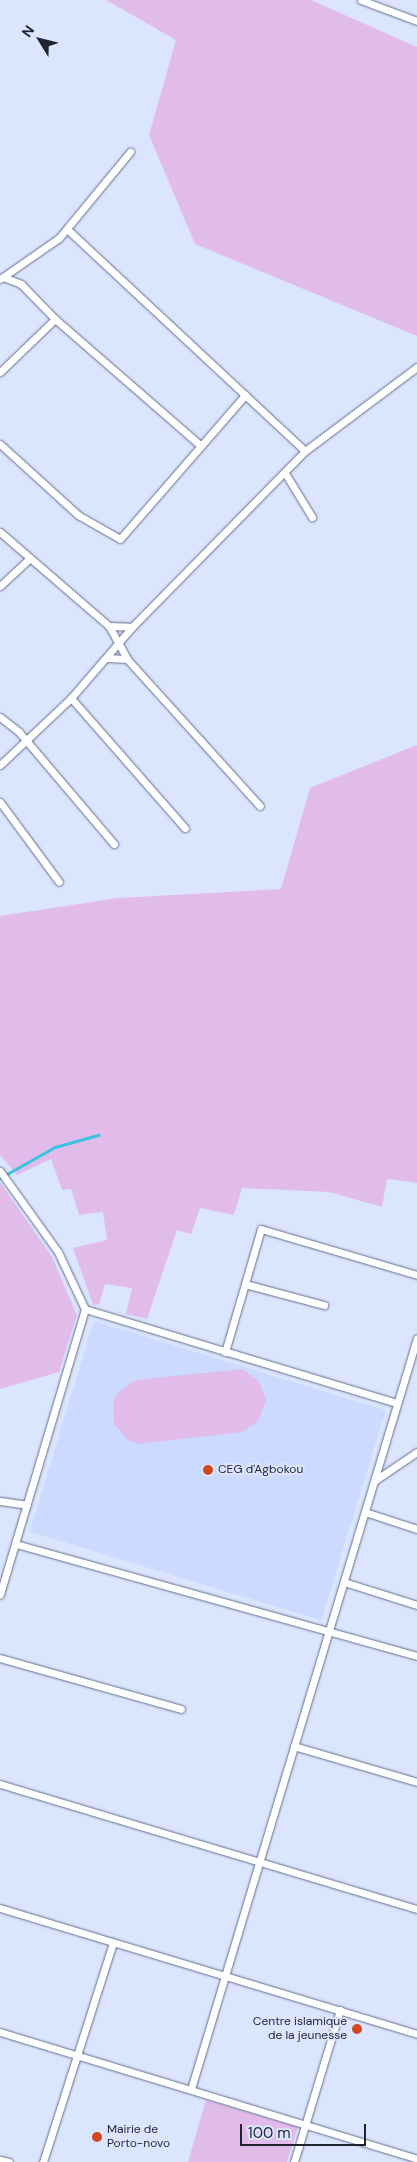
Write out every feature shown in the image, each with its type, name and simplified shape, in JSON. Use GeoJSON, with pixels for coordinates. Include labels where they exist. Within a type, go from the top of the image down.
{"type":"FeatureCollection","features":[{"type":"Feature","properties":{"kind":"street"},"geometry":{"type":"LineString","coordinates":[[361,0],[417,21]]}},
{"type":"Feature","properties":{"kind":"street"},"geometry":{"type":"LineString","coordinates":[[2,278],[67,229],[130,152]]}},
{"type":"Feature","properties":{"kind":"street"},"geometry":{"type":"LineString","coordinates":[[67,229],[305,451]]}},
{"type":"Feature","properties":{"kind":"street"},"geometry":{"type":"LineString","coordinates":[[20,266],[21,284]]}},
{"type":"Feature","properties":{"kind":"street"},"geometry":{"type":"LineString","coordinates":[[2,278],[21,284],[55,319],[200,445]]}},
{"type":"Feature","properties":{"kind":"street"},"geometry":{"type":"LineString","coordinates":[[0,372],[55,319]]}},
{"type":"Feature","properties":{"kind":"street"},"geometry":{"type":"LineString","coordinates":[[0,765],[28,742],[71,698],[108,658],[132,627],[305,451],[417,367]]}},
{"type":"Feature","properties":{"kind":"street"},"geometry":{"type":"LineString","coordinates":[[0,444],[78,515],[113,539],[124,535],[245,395]]}},
{"type":"Feature","properties":{"kind":"street"},"geometry":{"type":"LineString","coordinates":[[285,472],[312,517]]}},
{"type":"Feature","properties":{"kind":"street"},"geometry":{"type":"LineString","coordinates":[[0,532],[28,560],[109,626],[127,659],[260,806]]}},
{"type":"Feature","properties":{"kind":"street"},"geometry":{"type":"LineString","coordinates":[[0,586],[28,560]]}},
{"type":"Feature","properties":{"kind":"street"},"geometry":{"type":"LineString","coordinates":[[109,626],[132,627]]}},
{"type":"Feature","properties":{"kind":"street"},"geometry":{"type":"LineString","coordinates":[[108,658],[127,659]]}},
{"type":"Feature","properties":{"kind":"street"},"geometry":{"type":"LineString","coordinates":[[71,698],[185,828]]}},
{"type":"Feature","properties":{"kind":"street"},"geometry":{"type":"LineString","coordinates":[[0,717],[28,742],[114,844]]}},
{"type":"Feature","properties":{"kind":"street"},"geometry":{"type":"LineString","coordinates":[[0,802],[59,882]]}},
{"type":"Feature","properties":{"kind":"street"},"geometry":{"type":"LineString","coordinates":[[0,1170],[58,1252],[85,1309],[16,1544],[3,1576],[0,1594]]}},
{"type":"Feature","properties":{"kind":"street"},"geometry":{"type":"LineString","coordinates":[[225,1352],[261,1229],[417,1275]]}},
{"type":"Feature","properties":{"kind":"street"},"geometry":{"type":"LineString","coordinates":[[245,1284],[324,1305]]}},
{"type":"Feature","properties":{"kind":"street"},"geometry":{"type":"LineString","coordinates":[[85,1309],[397,1403]]}},
{"type":"Feature","properties":{"kind":"street"},"geometry":{"type":"LineString","coordinates":[[191,2090],[397,1403],[415,1353],[417,1338]]}},
{"type":"Feature","properties":{"kind":"street"},"geometry":{"type":"LineString","coordinates":[[374,1481],[417,1452]]}},
{"type":"Feature","properties":{"kind":"street"},"geometry":{"type":"LineString","coordinates":[[0,1501],[27,1505]]}},
{"type":"Feature","properties":{"kind":"street"},"geometry":{"type":"LineString","coordinates":[[365,1512],[417,1529]]}},
{"type":"Feature","properties":{"kind":"street"},"geometry":{"type":"LineString","coordinates":[[16,1544],[417,1656]]}},
{"type":"Feature","properties":{"kind":"street"},"geometry":{"type":"LineString","coordinates":[[344,1582],[417,1605]]}},
{"type":"Feature","properties":{"kind":"street"},"geometry":{"type":"LineString","coordinates":[[0,1658],[181,1710]]}},
{"type":"Feature","properties":{"kind":"street"},"geometry":{"type":"LineString","coordinates":[[294,1746],[417,1782]]}},
{"type":"Feature","properties":{"kind":"street"},"geometry":{"type":"LineString","coordinates":[[0,1784],[417,1909]]}},
{"type":"Feature","properties":{"kind":"street"},"geometry":{"type":"LineString","coordinates":[[0,1908],[417,2034]]}},
{"type":"Feature","properties":{"kind":"street"},"geometry":{"type":"LineString","coordinates":[[43,2162],[113,1943]]}},
{"type":"Feature","properties":{"kind":"street"},"geometry":{"type":"LineString","coordinates":[[294,2162],[340,2010]]}},
{"type":"Feature","properties":{"kind":"street"},"geometry":{"type":"LineString","coordinates":[[0,2032],[417,2159]]}},
{"type":"Feature","properties":{"kind":"street"},"geometry":{"type":"LineString","coordinates":[[0,2160],[9,2162]]}},
{"type":"Feature","properties":{"kind":"shaded area"},"geometry":{"type":"Polygon","coordinates":[[[106,0],[311,0],[417,47],[417,336],[195,244],[149,135],[176,40],[106,0]]]}},
{"type":"Feature","properties":{"kind":"shaded area"},"geometry":{"type":"Polygon","coordinates":[[[417,745],[417,1183],[387,1179],[382,1207],[329,1192],[242,1188],[234,1215],[200,1208],[191,1234],[177,1230],[147,1319],[126,1314],[132,1288],[105,1284],[99,1304],[93,1305],[73,1248],[107,1240],[103,1212],[79,1215],[71,1189],[62,1190],[51,1159],[17,1175],[0,1155],[0,916],[118,898],[281,889],[310,788],[417,745]]]}},
{"type":"Feature","properties":{"kind":"shaded area"},"geometry":{"type":"Polygon","coordinates":[[[0,1182],[52,1257],[77,1315],[59,1372],[0,1389],[0,1182]]]}},
{"type":"Feature","properties":{"kind":"shaded area","name":"CEG d'Agbokou"},"geometry":{"type":"Polygon","coordinates":[[[94,1321],[386,1410],[321,1621],[30,1531],[94,1321]]]}},
{"type":"Feature","properties":{"kind":"shaded area"},"geometry":{"type":"Polygon","coordinates":[[[242,1369],[259,1381],[266,1400],[259,1420],[243,1432],[139,1444],[128,1440],[114,1424],[113,1402],[118,1392],[136,1380],[242,1369]]]}},
{"type":"Feature","properties":{"kind":"shaded area"},"geometry":{"type":"Polygon","coordinates":[[[206,2100],[298,2127],[287,2162],[188,2162],[206,2100]]]}},
{"type":"Feature","properties":{"kind":"waterway"},"geometry":{"type":"LineString","coordinates":[[0,1178],[55,1147],[98,1135]]}},
{"type":"Feature","properties":{"kind":"place","name":"CEG d'Agbokou"},"geometry":{"type":"Point","coordinates":[208,1470]}},
{"type":"Feature","properties":{"kind":"place","name":"Centre islamique de la jeunesse"},"geometry":{"type":"Point","coordinates":[357,2029]}},
{"type":"Feature","properties":{"kind":"place","name":"Mairie de Porto-novo"},"geometry":{"type":"Point","coordinates":[97,2137]}}]}
